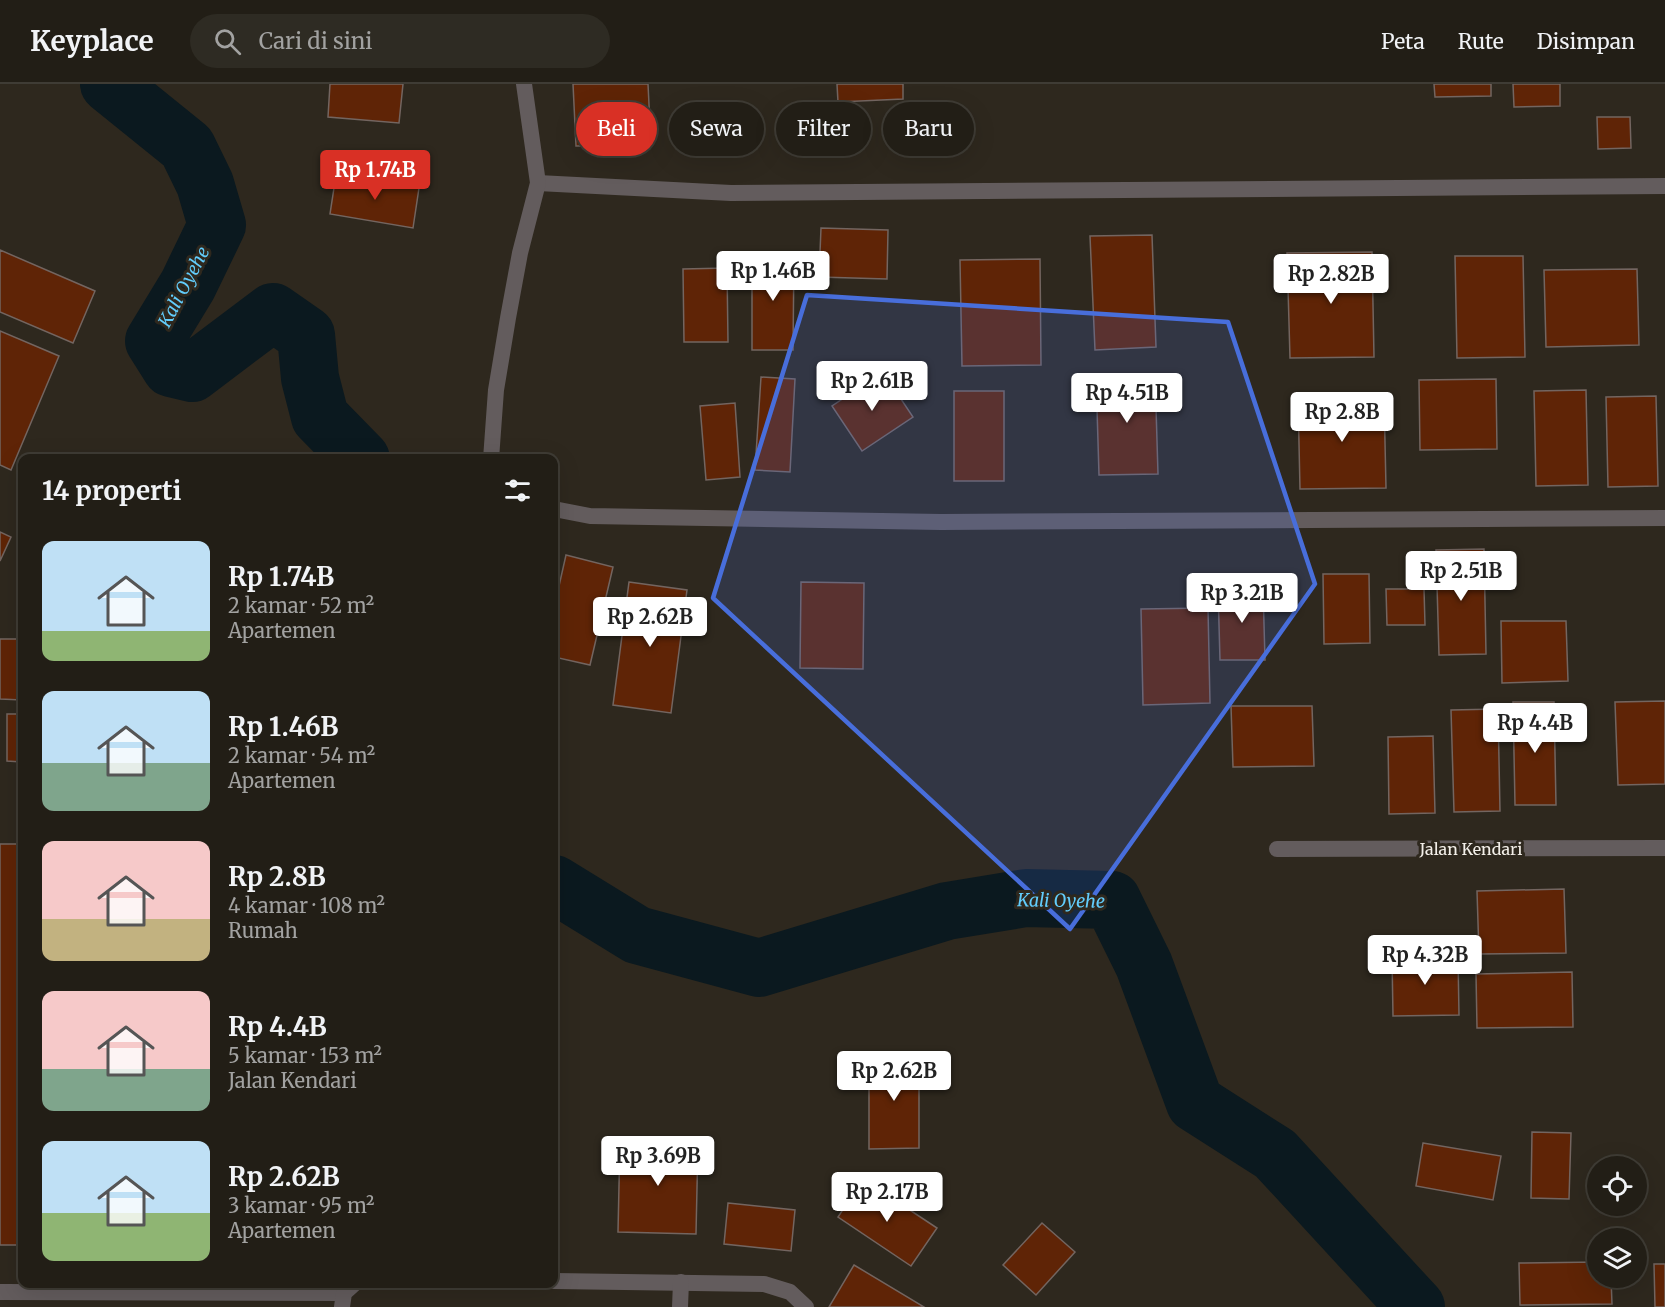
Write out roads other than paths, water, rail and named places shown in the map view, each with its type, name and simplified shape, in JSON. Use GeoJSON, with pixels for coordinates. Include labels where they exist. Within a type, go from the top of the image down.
{"type":"FeatureCollection","features":[{"type":"Feature","properties":{"kind":"street"},"geometry":{"type":"LineString","coordinates":[[491,454],[496,390],[508,318],[520,253],[538,183],[524,84]]}},
{"type":"Feature","properties":{"kind":"street"},"geometry":{"type":"LineString","coordinates":[[538,183],[731,193],[1665,186]]}},
{"type":"Feature","properties":{"kind":"street"},"geometry":{"type":"LineString","coordinates":[[558,510],[590,516],[941,522],[1665,518]]}},
{"type":"Feature","properties":{"kind":"street","name":"Jalan Kendari"},"geometry":{"type":"LineString","coordinates":[[1277,849],[1665,848]]}},
{"type":"Feature","properties":{"kind":"street"},"geometry":{"type":"LineString","coordinates":[[558,1281],[764,1284],[790,1292],[806,1307]]}},
{"type":"Feature","properties":{"kind":"street"},"geometry":{"type":"LineString","coordinates":[[680,1307],[681,1282]]}},
{"type":"Feature","properties":{"kind":"street"},"geometry":{"type":"LineString","coordinates":[[0,1292],[347,1295]]}},
{"type":"Feature","properties":{"kind":"waterway","name":"Kali Oyehe"},"geometry":{"type":"LineString","coordinates":[[109,84],[187,147],[205,184],[217,225],[188,285],[154,341],[171,368],[192,373],[273,312],[306,335],[310,378],[320,417],[356,454]]}},
{"type":"Feature","properties":{"kind":"waterway","name":"Kali Oyehe"},"geometry":{"type":"LineString","coordinates":[[558,886],[637,935],[759,968],[947,911],[1026,898],[1112,900],[1144,965],[1195,1103],[1275,1154],[1416,1307]]}}]}
